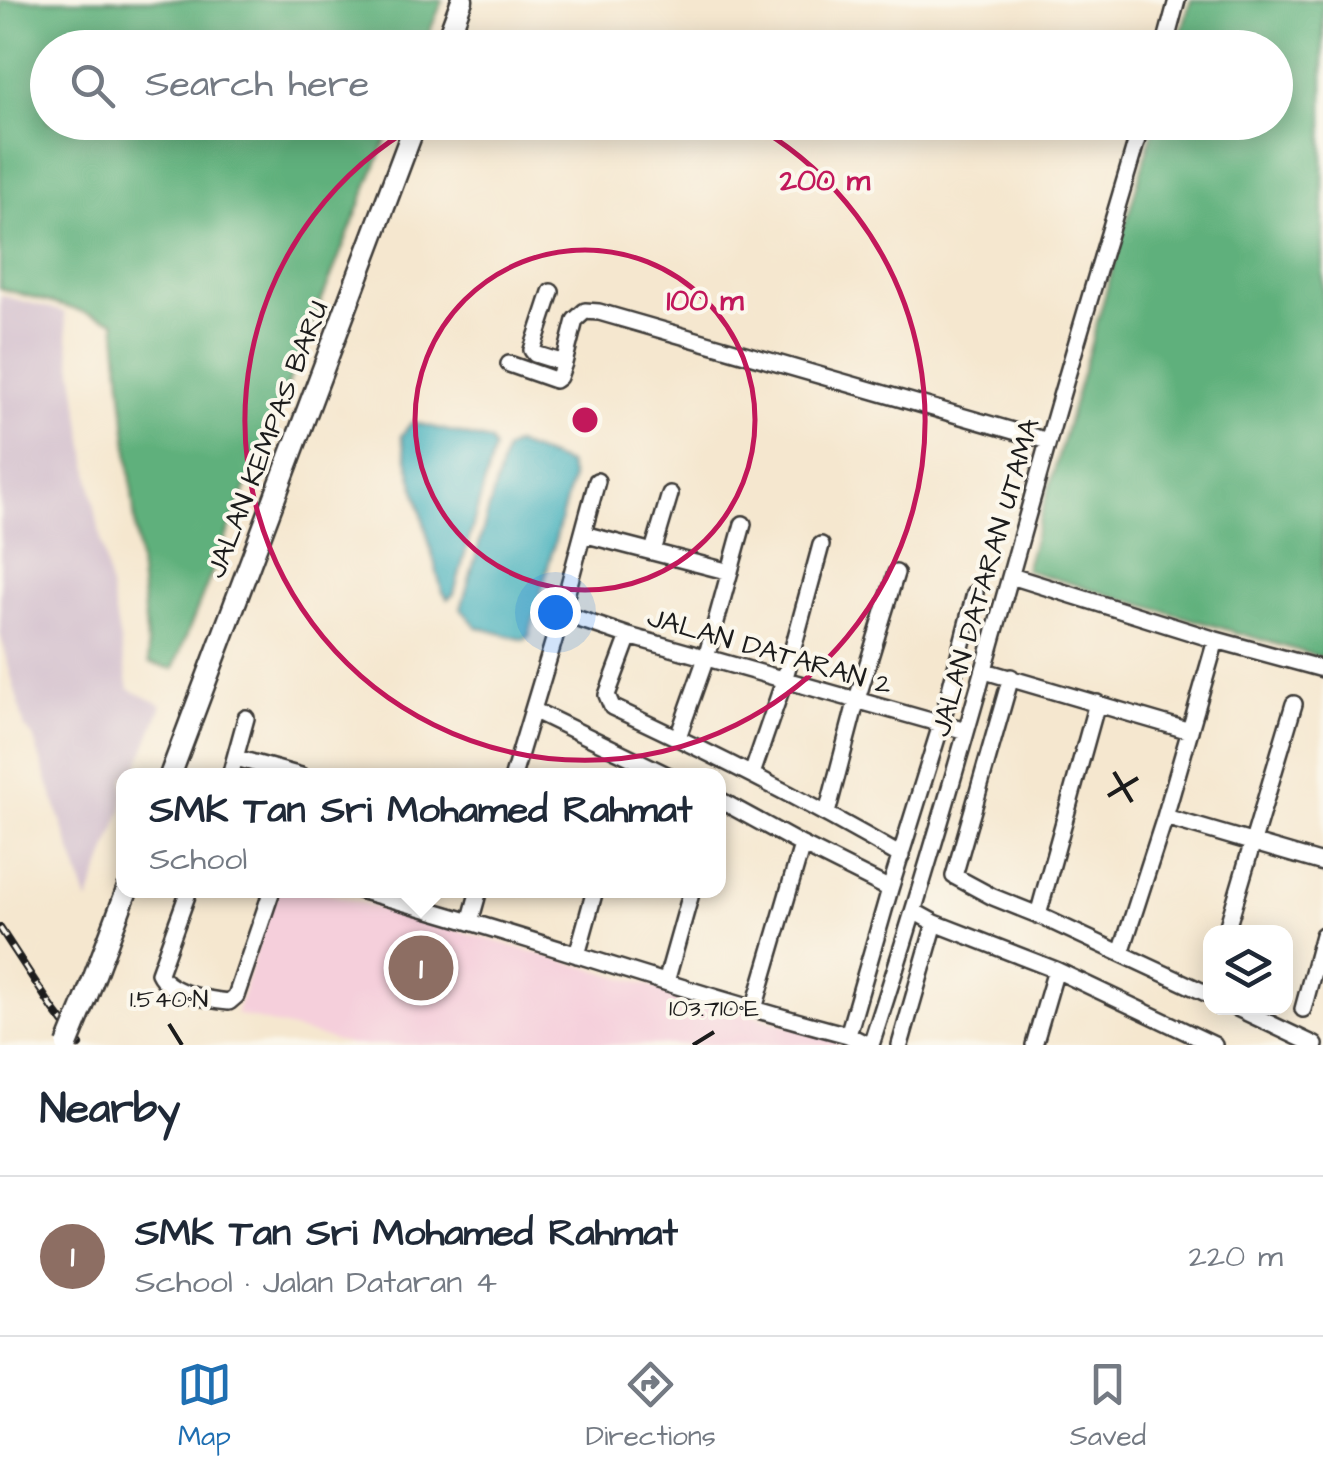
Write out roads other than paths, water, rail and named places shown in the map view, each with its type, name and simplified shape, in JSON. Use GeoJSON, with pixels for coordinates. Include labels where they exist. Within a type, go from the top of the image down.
{"type":"FeatureCollection","features":[{"type":"Feature","properties":{"kind":"main road"},"geometry":{"type":"LineString","coordinates":[[451,30],[462,0]]}},
{"type":"Feature","properties":{"kind":"main road","name":"JALAN KEMPAS BARU"},"geometry":{"type":"LineString","coordinates":[[173,768],[409,140]]}},
{"type":"Feature","properties":{"kind":"main road"},"geometry":{"type":"LineString","coordinates":[[67,1045],[124,898]]}},
{"type":"Feature","properties":{"kind":"street"},"geometry":{"type":"LineString","coordinates":[[1169,30],[1178,0]]}},
{"type":"Feature","properties":{"kind":"street","name":"JALAN DATARAN UTAMA"},"geometry":{"type":"LineString","coordinates":[[869,1045],[915,912],[1137,140]]}},
{"type":"Feature","properties":{"kind":"street"},"geometry":{"type":"LineString","coordinates":[[551,292],[532,350],[564,363]]}},
{"type":"Feature","properties":{"kind":"street"},"geometry":{"type":"LineString","coordinates":[[509,364],[554,380],[564,363],[575,320],[586,312],[599,312],[1048,441]]}},
{"type":"Feature","properties":{"kind":"street"},"geometry":{"type":"LineString","coordinates":[[515,768],[597,481]]}},
{"type":"Feature","properties":{"kind":"street"},"geometry":{"type":"LineString","coordinates":[[653,552],[670,494]]}},
{"type":"Feature","properties":{"kind":"street"},"geometry":{"type":"LineString","coordinates":[[678,738],[706,658],[743,524]]}},
{"type":"Feature","properties":{"kind":"street"},"geometry":{"type":"LineString","coordinates":[[583,534],[730,572]]}},
{"type":"Feature","properties":{"kind":"street"},"geometry":{"type":"LineString","coordinates":[[752,774],[784,680],[821,545]]}},
{"type":"Feature","properties":{"kind":"street"},"geometry":{"type":"LineString","coordinates":[[827,813],[896,573]]}},
{"type":"Feature","properties":{"kind":"street"},"geometry":{"type":"LineString","coordinates":[[1011,576],[1323,669]]}},
{"type":"Feature","properties":{"kind":"street"},"geometry":{"type":"LineString","coordinates":[[848,1035],[941,726],[975,593]]}},
{"type":"Feature","properties":{"kind":"street","name":"JALAN DATARAN 2"},"geometry":{"type":"LineString","coordinates":[[561,613],[966,732]]}},
{"type":"Feature","properties":{"kind":"street"},"geometry":{"type":"LineString","coordinates":[[629,636],[607,695],[612,707],[752,774],[901,856]]}},
{"type":"Feature","properties":{"kind":"street"},"geometry":{"type":"LineString","coordinates":[[1121,953],[1216,640]]}},
{"type":"Feature","properties":{"kind":"street"},"geometry":{"type":"LineString","coordinates":[[986,671],[1190,731]]}},
{"type":"Feature","properties":{"kind":"street"},"geometry":{"type":"LineString","coordinates":[[1011,677],[954,876],[1203,992]]}},
{"type":"Feature","properties":{"kind":"street"},"geometry":{"type":"LineString","coordinates":[[1038,915],[1097,703]]}},
{"type":"Feature","properties":{"kind":"street"},"geometry":{"type":"LineString","coordinates":[[1228,925],[1294,704]]}},
{"type":"Feature","properties":{"kind":"street"},"geometry":{"type":"LineString","coordinates":[[533,710],[654,768]]}},
{"type":"Feature","properties":{"kind":"street"},"geometry":{"type":"LineString","coordinates":[[233,768],[246,718]]}},
{"type":"Feature","properties":{"kind":"street"},"geometry":{"type":"LineString","coordinates":[[631,768],[634,757]]}},
{"type":"Feature","properties":{"kind":"street"},"geometry":{"type":"LineString","coordinates":[[236,758],[272,768]]}},
{"type":"Feature","properties":{"kind":"street"},"geometry":{"type":"LineString","coordinates":[[726,804],[890,889]]}},
{"type":"Feature","properties":{"kind":"street"},"geometry":{"type":"LineString","coordinates":[[1165,817],[1323,864]]}},
{"type":"Feature","properties":{"kind":"street"},"geometry":{"type":"LineString","coordinates":[[754,1009],[802,845]]}},
{"type":"Feature","properties":{"kind":"street"},"geometry":{"type":"LineString","coordinates":[[186,898],[160,973],[162,980],[220,1002],[229,1002],[236,996],[269,898]]}},
{"type":"Feature","properties":{"kind":"street"},"geometry":{"type":"LineString","coordinates":[[387,898],[848,1035],[869,1045]]}},
{"type":"Feature","properties":{"kind":"street"},"geometry":{"type":"LineString","coordinates":[[470,922],[477,898]]}},
{"type":"Feature","properties":{"kind":"street"},"geometry":{"type":"LineString","coordinates":[[577,955],[593,898]]}},
{"type":"Feature","properties":{"kind":"street"},"geometry":{"type":"LineString","coordinates":[[666,982],[690,898]]}},
{"type":"Feature","properties":{"kind":"street"},"geometry":{"type":"LineString","coordinates":[[915,912],[1056,970],[1185,1039],[1214,1045]]}},
{"type":"Feature","properties":{"kind":"street"},"geometry":{"type":"LineString","coordinates":[[900,1045],[934,923]]}},
{"type":"Feature","properties":{"kind":"street"},"geometry":{"type":"LineString","coordinates":[[1303,1008],[1323,935]]}},
{"type":"Feature","properties":{"kind":"street"},"geometry":{"type":"LineString","coordinates":[[1034,1045],[1056,970]]}},
{"type":"Feature","properties":{"kind":"street"},"geometry":{"type":"LineString","coordinates":[[1252,1015],[1314,1045]]}},
{"type":"Feature","properties":{"kind":"water"},"geometry":{"type":"Polygon","coordinates":[[[412,422],[490,441],[494,449],[454,594],[448,599],[442,591],[401,436],[412,422]]]}},
{"type":"Feature","properties":{"kind":"water"},"geometry":{"type":"Polygon","coordinates":[[[515,444],[568,464],[572,479],[529,636],[524,640],[477,627],[461,609],[505,451],[515,444]]]}},
{"type":"Feature","properties":{"kind":"railway"},"geometry":{"type":"LineString","coordinates":[[0,928],[80,1045]]}},
{"type":"Feature","properties":{"kind":"place","name":"SMK Tan Sri Mohamed Rahmat"},"geometry":{"type":"Point","coordinates":[421,968]}}]}
